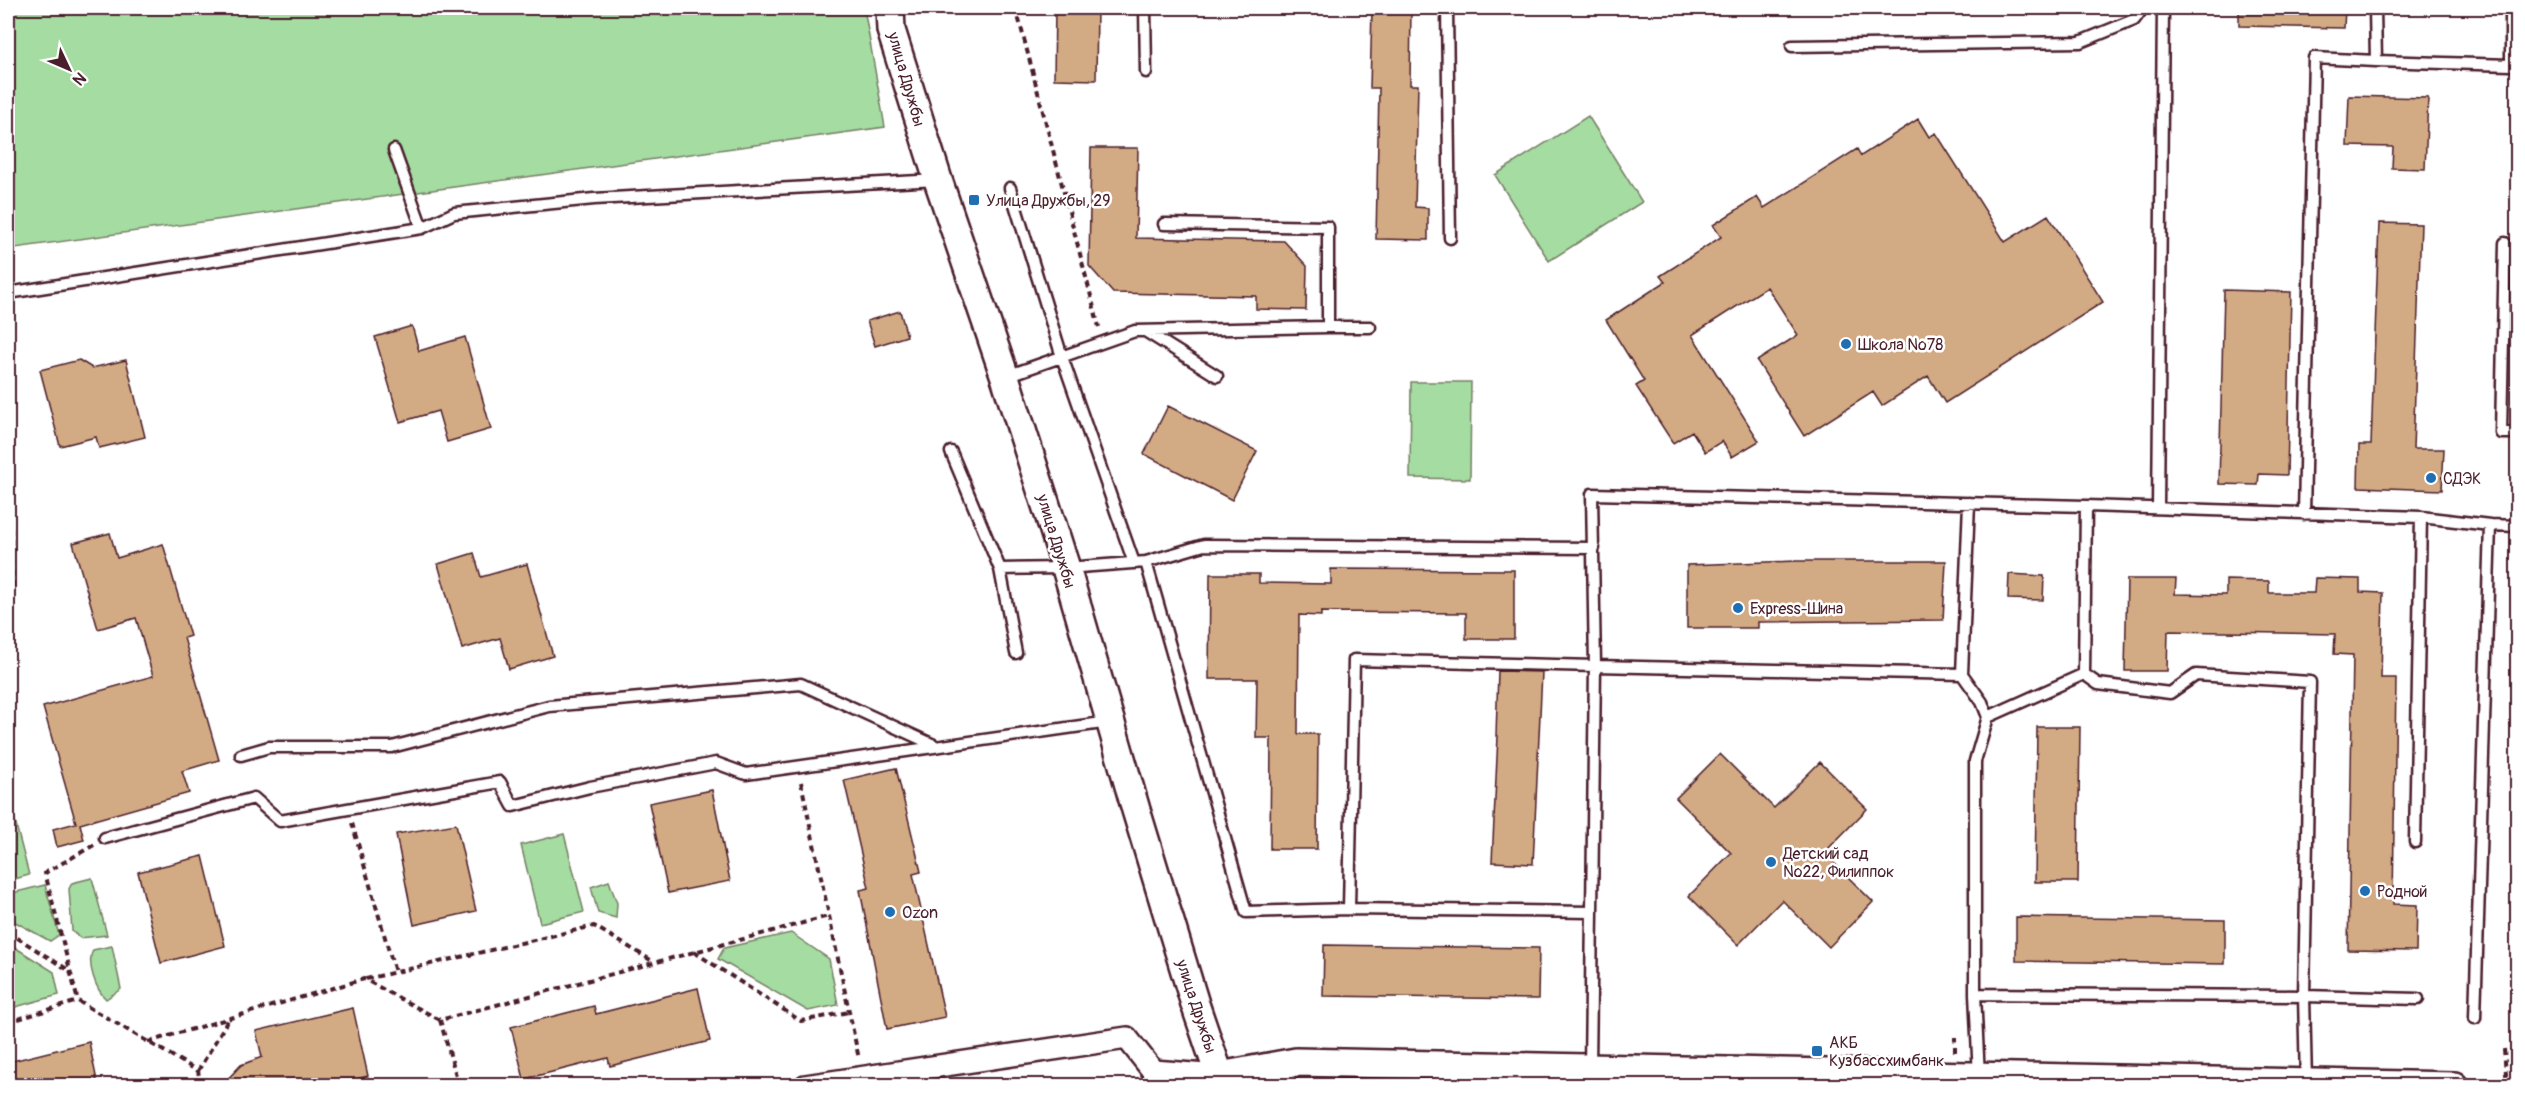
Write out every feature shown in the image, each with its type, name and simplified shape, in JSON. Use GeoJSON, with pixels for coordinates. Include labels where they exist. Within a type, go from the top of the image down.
{"type":"FeatureCollection","features":[{"type":"Feature","properties":{"kind":"street","name":"улица Дружбы"},"geometry":{"type":"LineString","coordinates":[[890,8],[891,30],[1066,568],[1191,992],[1222,1081]]}},
{"type":"Feature","properties":{"kind":"street"},"geometry":{"type":"LineString","coordinates":[[806,1086],[1127,1038],[1153,1071],[1222,1081],[1284,1086]]}},
{"type":"Feature","properties":{"kind":"street"},"geometry":{"type":"LineString","coordinates":[[1222,1081],[1296,1062],[1590,1068],[1979,1081],[2307,1082],[2454,1086]]}},
{"type":"Feature","properties":{"kind":"lane"},"geometry":{"type":"LineString","coordinates":[[1145,8],[1146,72]]}},
{"type":"Feature","properties":{"kind":"lane"},"geometry":{"type":"LineString","coordinates":[[1447,8],[1450,238]]}},
{"type":"Feature","properties":{"kind":"lane"},"geometry":{"type":"LineString","coordinates":[[1792,46],[2079,42],[2134,20],[2143,8]]}},
{"type":"Feature","properties":{"kind":"lane"},"geometry":{"type":"LineString","coordinates":[[2158,508],[2163,8]]}},
{"type":"Feature","properties":{"kind":"lane"},"geometry":{"type":"LineString","coordinates":[[2375,8],[2376,61]]}},
{"type":"Feature","properties":{"kind":"lane"},"geometry":{"type":"LineString","coordinates":[[2304,514],[2314,58],[2511,65],[2511,8]]}},
{"type":"Feature","properties":{"kind":"lane"},"geometry":{"type":"LineString","coordinates":[[394,150],[422,228]]}},
{"type":"Feature","properties":{"kind":"lane"},"geometry":{"type":"LineString","coordinates":[[8,293],[422,228],[454,213],[594,199],[938,180]]}},
{"type":"Feature","properties":{"kind":"lane"},"geometry":{"type":"LineString","coordinates":[[1010,188],[1062,357],[1134,563]]}},
{"type":"Feature","properties":{"kind":"lane"},"geometry":{"type":"LineString","coordinates":[[1164,224],[1328,227],[1328,327]]}},
{"type":"Feature","properties":{"kind":"lane"},"geometry":{"type":"LineString","coordinates":[[2505,243],[2501,433],[2517,433]]}},
{"type":"Feature","properties":{"kind":"lane"},"geometry":{"type":"LineString","coordinates":[[1005,377],[1135,331],[1370,327]]}},
{"type":"Feature","properties":{"kind":"lane"},"geometry":{"type":"LineString","coordinates":[[1145,331],[1217,376]]}},
{"type":"Feature","properties":{"kind":"lane"},"geometry":{"type":"LineString","coordinates":[[951,452],[1000,569],[1016,653]]}},
{"type":"Feature","properties":{"kind":"lane"},"geometry":{"type":"LineString","coordinates":[[1590,1068],[1596,666],[1592,494],[2158,508],[2421,517],[2490,525],[2517,525]]}},
{"type":"Feature","properties":{"kind":"lane"},"geometry":{"type":"LineString","coordinates":[[1969,503],[1962,674],[1982,702],[1989,717],[1975,761],[1975,994],[1979,1081]]}},
{"type":"Feature","properties":{"kind":"lane"},"geometry":{"type":"LineString","coordinates":[[2084,674],[2086,506]]}},
{"type":"Feature","properties":{"kind":"lane"},"geometry":{"type":"LineString","coordinates":[[2415,842],[2421,517]]}},
{"type":"Feature","properties":{"kind":"lane"},"geometry":{"type":"LineString","coordinates":[[2475,1018],[2490,525]]}},
{"type":"Feature","properties":{"kind":"lane"},"geometry":{"type":"LineString","coordinates":[[1000,569],[1066,568],[1146,562],[1204,545],[1594,548]]}},
{"type":"Feature","properties":{"kind":"lane"},"geometry":{"type":"LineString","coordinates":[[1146,562],[1246,912],[1349,909],[1592,912]]}},
{"type":"Feature","properties":{"kind":"lane"},"geometry":{"type":"LineString","coordinates":[[1349,909],[1354,660],[1962,674]]}},
{"type":"Feature","properties":{"kind":"lane"},"geometry":{"type":"LineString","coordinates":[[1989,717],[2084,674]]}},
{"type":"Feature","properties":{"kind":"lane"},"geometry":{"type":"LineString","coordinates":[[2084,674],[2098,684],[2170,693],[2196,675],[2310,682],[2304,996],[2307,1082]]}},
{"type":"Feature","properties":{"kind":"lane"},"geometry":{"type":"LineString","coordinates":[[241,755],[269,747],[392,747],[549,706],[801,684],[934,746]]}},
{"type":"Feature","properties":{"kind":"lane"},"geometry":{"type":"LineString","coordinates":[[105,838],[254,798],[280,821],[500,782],[513,806],[716,763],[746,774],[1110,722]]}},
{"type":"Feature","properties":{"kind":"lane"},"geometry":{"type":"LineString","coordinates":[[1975,994],[2418,999]]}},
{"type":"Feature","properties":{"kind":"path"},"geometry":{"type":"LineString","coordinates":[[1016,8],[1102,342]]}},
{"type":"Feature","properties":{"kind":"path"},"geometry":{"type":"LineString","coordinates":[[8,476],[13,587],[8,608]]}},
{"type":"Feature","properties":{"kind":"path"},"geometry":{"type":"LineString","coordinates":[[797,766],[863,1077]]}},
{"type":"Feature","properties":{"kind":"path"},"geometry":{"type":"LineString","coordinates":[[348,809],[395,972]]}},
{"type":"Feature","properties":{"kind":"path"},"geometry":{"type":"LineString","coordinates":[[105,838],[45,873],[78,1001],[198,1071]]}},
{"type":"Feature","properties":{"kind":"path"},"geometry":{"type":"LineString","coordinates":[[364,979],[440,1020],[829,916]]}},
{"type":"Feature","properties":{"kind":"path"},"geometry":{"type":"LineString","coordinates":[[148,1042],[364,979],[594,926],[655,963]]}},
{"type":"Feature","properties":{"kind":"path"},"geometry":{"type":"LineString","coordinates":[[8,932],[71,972]]}},
{"type":"Feature","properties":{"kind":"path"},"geometry":{"type":"LineString","coordinates":[[694,952],[801,1021],[849,1012]]}},
{"type":"Feature","properties":{"kind":"path"},"geometry":{"type":"LineString","coordinates":[[8,1022],[78,1001]]}},
{"type":"Feature","properties":{"kind":"path"},"geometry":{"type":"LineString","coordinates":[[201,1086],[198,1071],[228,1018]]}},
{"type":"Feature","properties":{"kind":"path"},"geometry":{"type":"LineString","coordinates":[[440,1020],[459,1086]]}},
{"type":"Feature","properties":{"kind":"path"},"geometry":{"type":"LineString","coordinates":[[2504,1049],[2507,1086]]}},
{"type":"Feature","properties":{"kind":"green space"},"geometry":{"type":"Polygon","coordinates":[[[8,8],[864,8],[885,127],[8,249],[8,8]]]}},
{"type":"Feature","properties":{"kind":"green space"},"geometry":{"type":"Polygon","coordinates":[[[1588,116],[1642,202],[1549,261],[1495,175],[1588,116]]]}},
{"type":"Feature","properties":{"kind":"green space"},"geometry":{"type":"Polygon","coordinates":[[[1411,382],[1471,382],[1470,479],[1410,478],[1411,382]]]}},
{"type":"Feature","properties":{"kind":"green space"},"geometry":{"type":"Polygon","coordinates":[[[10,802],[29,875],[8,881],[8,803],[10,802]]]}},
{"type":"Feature","properties":{"kind":"green space"},"geometry":{"type":"Polygon","coordinates":[[[564,834],[584,912],[540,923],[521,845],[564,834]]]}},
{"type":"Feature","properties":{"kind":"green space"},"geometry":{"type":"Polygon","coordinates":[[[92,878],[107,935],[80,938],[72,931],[69,889],[72,883],[92,878]]]}},
{"type":"Feature","properties":{"kind":"green space"},"geometry":{"type":"Polygon","coordinates":[[[609,881],[617,903],[616,918],[598,913],[591,887],[609,881]]]}},
{"type":"Feature","properties":{"kind":"green space"},"geometry":{"type":"Polygon","coordinates":[[[45,885],[59,935],[50,941],[8,918],[8,894],[45,885]]]}},
{"type":"Feature","properties":{"kind":"green space"},"geometry":{"type":"Polygon","coordinates":[[[791,933],[829,959],[838,1005],[808,1011],[718,959],[724,948],[791,933]]]}},
{"type":"Feature","properties":{"kind":"green space"},"geometry":{"type":"Polygon","coordinates":[[[8,943],[54,972],[59,995],[8,1009],[8,943]]]}},
{"type":"Feature","properties":{"kind":"green space"},"geometry":{"type":"Polygon","coordinates":[[[112,946],[121,989],[106,999],[93,976],[91,955],[93,950],[112,946]]]}},
{"type":"Feature","properties":{"kind":"building"},"geometry":{"type":"Polygon","coordinates":[[[1055,8],[1097,8],[1096,80],[1054,79],[1055,8]]]}},
{"type":"Feature","properties":{"kind":"building"},"geometry":{"type":"Polygon","coordinates":[[[1372,8],[1411,8],[1410,85],[1418,85],[1415,207],[1428,208],[1428,240],[1376,239],[1379,88],[1370,88],[1372,8]]]}},
{"type":"Feature","properties":{"kind":"building"},"geometry":{"type":"Polygon","coordinates":[[[2239,8],[2345,8],[2344,28],[2239,26],[2239,8]]]}},
{"type":"Feature","properties":{"kind":"building"},"geometry":{"type":"Polygon","coordinates":[[[2349,96],[2428,98],[2425,169],[2392,168],[2393,147],[2347,146],[2349,96]]]}},
{"type":"Feature","properties":{"kind":"building"},"geometry":{"type":"Polygon","coordinates":[[[1918,119],[1929,137],[1936,133],[2005,242],[2048,215],[2103,302],[1945,403],[1928,376],[1882,406],[1873,392],[1804,436],[1757,361],[1798,335],[1767,287],[1692,335],[1759,441],[1732,457],[1722,441],[1705,452],[1692,431],[1673,443],[1636,386],[1644,381],[1606,320],[1665,282],[1660,276],[1721,237],[1713,225],[1757,197],[1764,208],[1857,149],[1861,156],[1918,119]]]}},
{"type":"Feature","properties":{"kind":"building"},"geometry":{"type":"Polygon","coordinates":[[[1091,148],[1138,148],[1136,238],[1284,241],[1307,266],[1306,310],[1256,309],[1256,296],[1113,293],[1089,266],[1091,148]]]}},
{"type":"Feature","properties":{"kind":"building"},"geometry":{"type":"Polygon","coordinates":[[[2379,223],[2421,224],[2413,449],[2444,449],[2442,490],[2358,487],[2359,445],[2371,445],[2379,223]]]}},
{"type":"Feature","properties":{"kind":"building"},"geometry":{"type":"Polygon","coordinates":[[[2224,290],[2291,292],[2287,475],[2259,474],[2258,485],[2219,484],[2224,290]]]}},
{"type":"Feature","properties":{"kind":"building"},"geometry":{"type":"Polygon","coordinates":[[[900,311],[907,336],[875,346],[867,321],[900,311]]]}},
{"type":"Feature","properties":{"kind":"building"},"geometry":{"type":"Polygon","coordinates":[[[412,326],[419,351],[465,337],[491,429],[447,442],[438,411],[400,422],[375,337],[412,326]]]}},
{"type":"Feature","properties":{"kind":"building"},"geometry":{"type":"Polygon","coordinates":[[[79,360],[92,368],[126,360],[145,437],[99,448],[96,437],[60,446],[40,370],[79,360]]]}},
{"type":"Feature","properties":{"kind":"building"},"geometry":{"type":"Polygon","coordinates":[[[1168,406],[1257,451],[1232,500],[1144,454],[1168,406]]]}},
{"type":"Feature","properties":{"kind":"building"},"geometry":{"type":"Polygon","coordinates":[[[110,533],[117,558],[163,544],[190,636],[184,638],[219,760],[182,771],[189,793],[80,824],[84,840],[57,847],[53,829],[76,823],[43,707],[153,676],[136,618],[98,629],[73,543],[110,533]]]}},
{"type":"Feature","properties":{"kind":"building"},"geometry":{"type":"Polygon","coordinates":[[[474,553],[481,577],[527,564],[553,656],[509,669],[500,638],[462,649],[438,564],[474,553]]]}},
{"type":"Feature","properties":{"kind":"building"},"geometry":{"type":"Polygon","coordinates":[[[1796,561],[1946,561],[1943,620],[1758,622],[1758,628],[1687,628],[1687,565],[1796,561]]]}},
{"type":"Feature","properties":{"kind":"building"},"geometry":{"type":"Polygon","coordinates":[[[1331,569],[1514,570],[1514,639],[1466,639],[1466,613],[1321,612],[1321,616],[1299,615],[1298,734],[1318,734],[1317,849],[1270,849],[1271,738],[1256,738],[1257,679],[1209,679],[1210,574],[1259,574],[1259,583],[1331,584],[1331,569]]]}},
{"type":"Feature","properties":{"kind":"building"},"geometry":{"type":"Polygon","coordinates":[[[2009,574],[2044,576],[2043,600],[2008,599],[2009,574]]]}},
{"type":"Feature","properties":{"kind":"building"},"geometry":{"type":"Polygon","coordinates":[[[2315,578],[2360,579],[2360,592],[2383,593],[2381,678],[2396,678],[2393,904],[2417,905],[2416,951],[2348,950],[2353,655],[2334,654],[2335,634],[2168,631],[2167,671],[2125,671],[2127,579],[2176,579],[2175,594],[2226,595],[2226,580],[2269,581],[2269,593],[2314,593],[2315,578]]]}},
{"type":"Feature","properties":{"kind":"building"},"geometry":{"type":"Polygon","coordinates":[[[1498,671],[1542,672],[1533,864],[1492,862],[1498,736],[1496,736],[1498,671]]]}},
{"type":"Feature","properties":{"kind":"building"},"geometry":{"type":"Polygon","coordinates":[[[2037,727],[2080,727],[2078,882],[2035,882],[2037,727]]]}},
{"type":"Feature","properties":{"kind":"building"},"geometry":{"type":"Polygon","coordinates":[[[1720,754],[1774,808],[1820,762],[1867,809],[1824,853],[1873,902],[1829,947],[1782,900],[1738,945],[1689,896],[1731,853],[1676,798],[1720,754]]]}},
{"type":"Feature","properties":{"kind":"building"},"geometry":{"type":"Polygon","coordinates":[[[896,768],[921,872],[913,874],[945,1017],[887,1029],[860,890],[869,888],[844,780],[896,768]]]}},
{"type":"Feature","properties":{"kind":"building"},"geometry":{"type":"Polygon","coordinates":[[[712,790],[730,881],[668,893],[649,803],[712,790]]]}},
{"type":"Feature","properties":{"kind":"building"},"geometry":{"type":"Polygon","coordinates":[[[456,824],[476,911],[414,925],[396,834],[456,824]]]}},
{"type":"Feature","properties":{"kind":"building"},"geometry":{"type":"Polygon","coordinates":[[[203,856],[225,946],[161,963],[138,872],[203,856]]]}},
{"type":"Feature","properties":{"kind":"building"},"geometry":{"type":"Polygon","coordinates":[[[2016,917],[2225,920],[2225,964],[2016,961],[2016,917]]]}},
{"type":"Feature","properties":{"kind":"building"},"geometry":{"type":"Polygon","coordinates":[[[1324,945],[1539,948],[1538,999],[1323,996],[1324,945]]]}},
{"type":"Feature","properties":{"kind":"building"},"geometry":{"type":"Polygon","coordinates":[[[698,988],[710,1041],[610,1066],[608,1058],[524,1079],[511,1027],[594,1006],[596,1014],[698,988]]]}},
{"type":"Feature","properties":{"kind":"building"},"geometry":{"type":"Polygon","coordinates":[[[353,1008],[368,1076],[330,1086],[221,1086],[241,1065],[262,1057],[256,1031],[353,1008]]]}},
{"type":"Feature","properties":{"kind":"building"},"geometry":{"type":"Polygon","coordinates":[[[89,1042],[98,1086],[8,1086],[8,1062],[89,1042]]]}},
{"type":"Feature","properties":{"kind":"place","name":"Улица Дружбы, 29"},"geometry":{"type":"Point","coordinates":[974,200]}},
{"type":"Feature","properties":{"kind":"place","name":"Школа №78"},"geometry":{"type":"Point","coordinates":[1846,344]}},
{"type":"Feature","properties":{"kind":"place","name":"СДЭК"},"geometry":{"type":"Point","coordinates":[2431,478]}},
{"type":"Feature","properties":{"kind":"place","name":"Express-Шина"},"geometry":{"type":"Point","coordinates":[1738,608]}},
{"type":"Feature","properties":{"kind":"place","name":"Детский сад №22, Филиппок"},"geometry":{"type":"Point","coordinates":[1771,862]}},
{"type":"Feature","properties":{"kind":"place","name":"Родной"},"geometry":{"type":"Point","coordinates":[2365,891]}},
{"type":"Feature","properties":{"kind":"place","name":"Ozon"},"geometry":{"type":"Point","coordinates":[890,912]}},
{"type":"Feature","properties":{"kind":"place","name":"АКБ Кузбассхимбанк"},"geometry":{"type":"Point","coordinates":[1817,1051]}}]}
